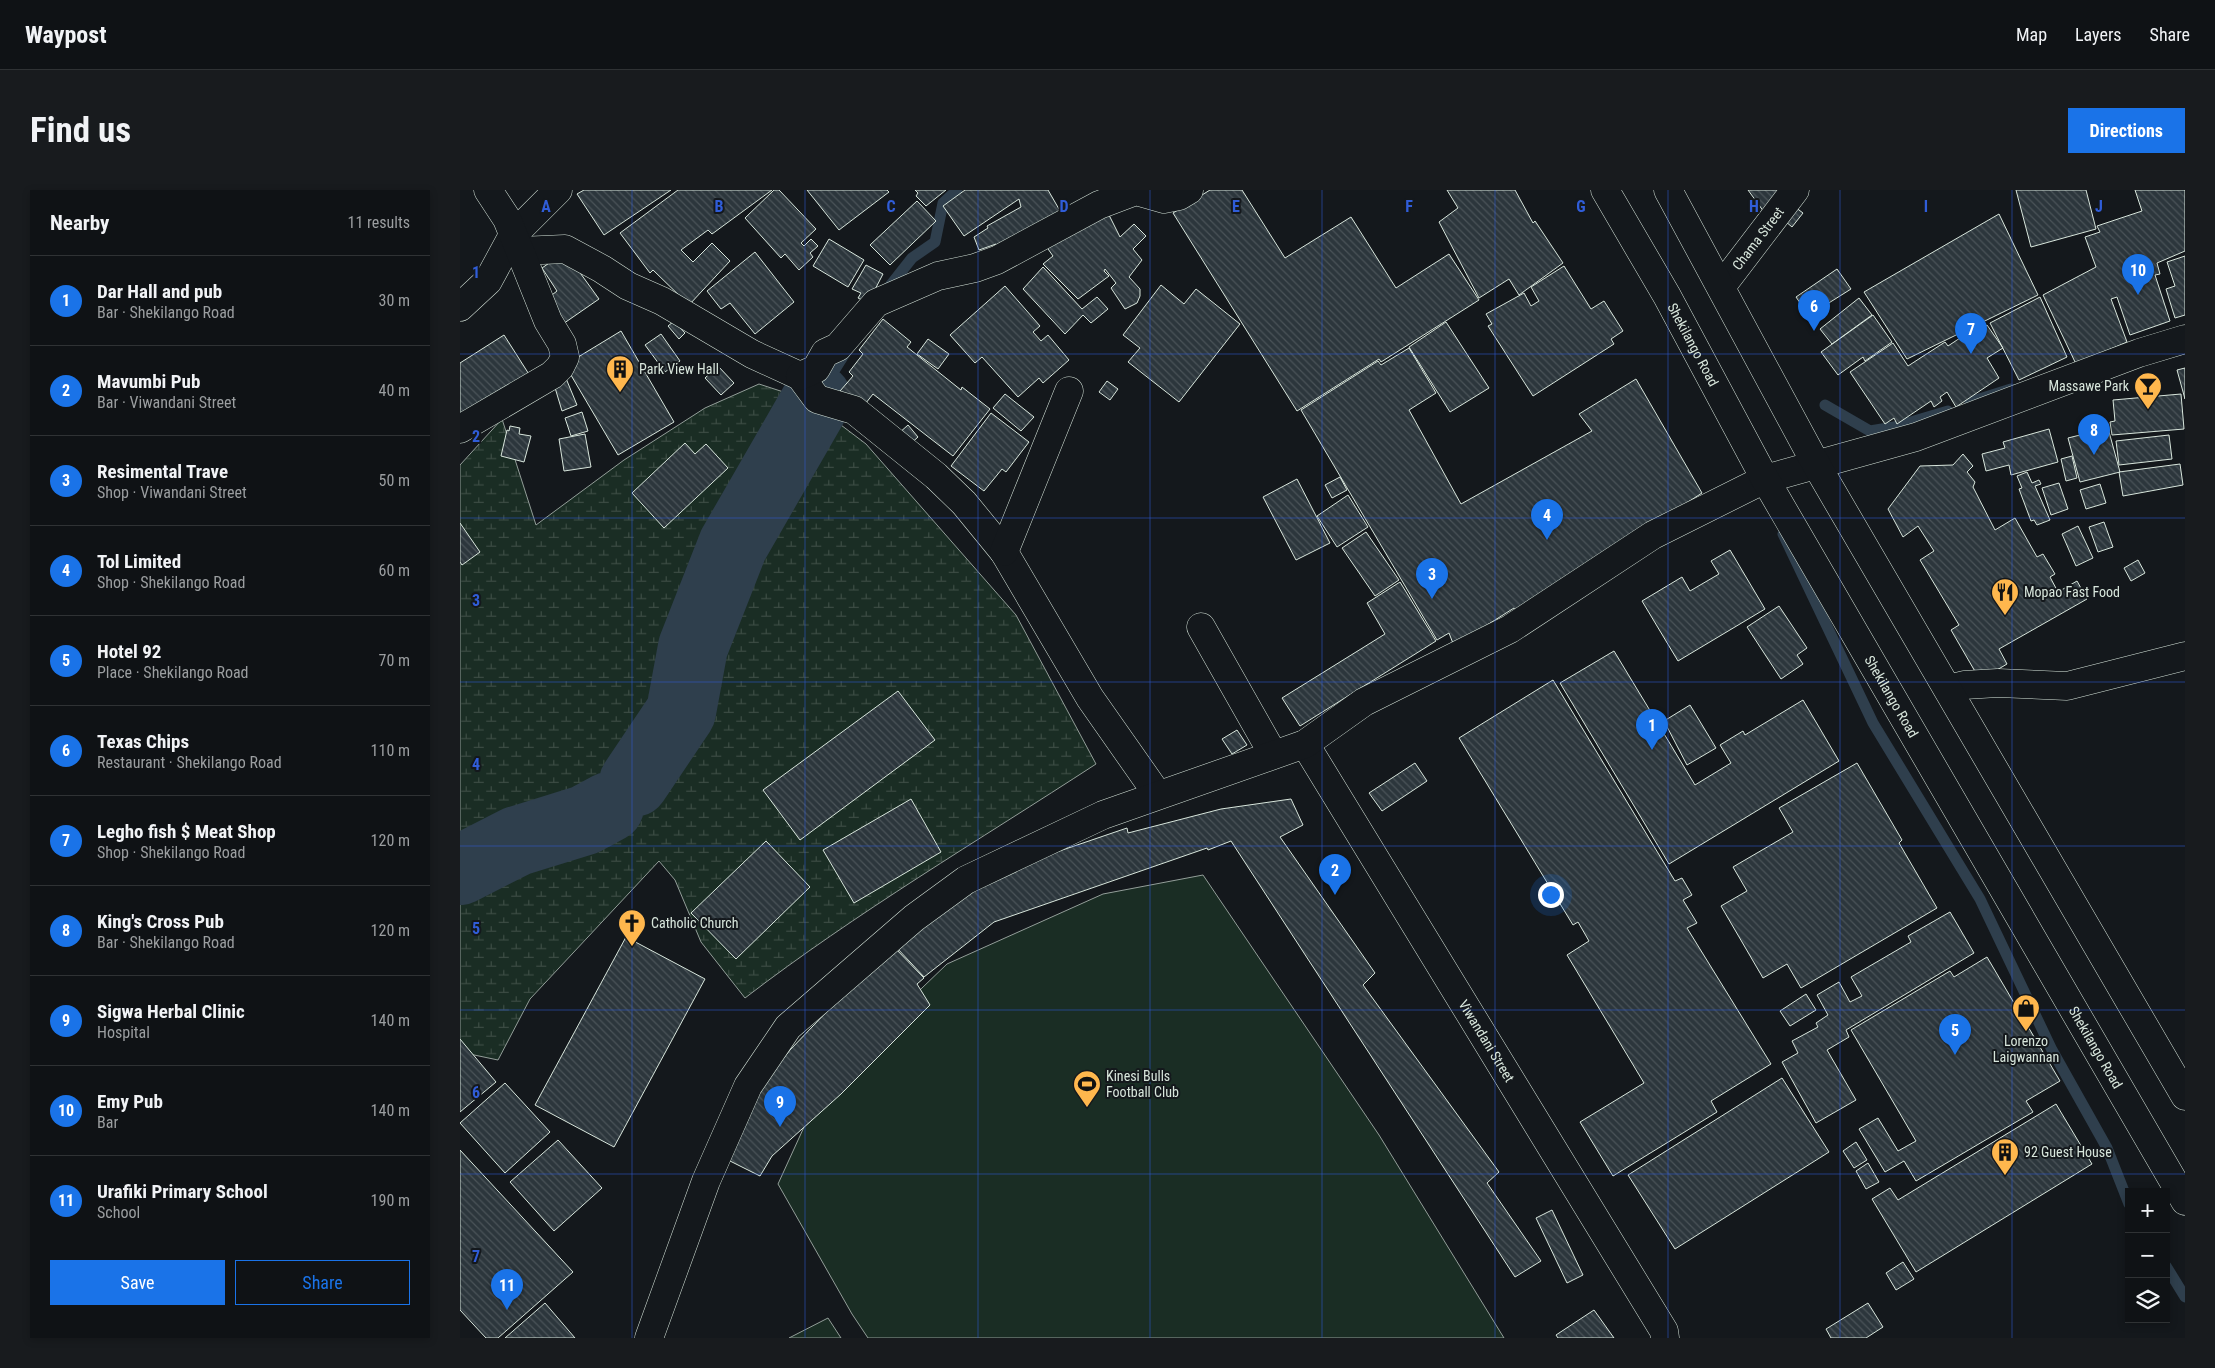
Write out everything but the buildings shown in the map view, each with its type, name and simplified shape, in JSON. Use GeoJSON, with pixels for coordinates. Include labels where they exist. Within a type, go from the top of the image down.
{"type":"FeatureCollection","features":[{"type":"Feature","properties":{"kind":"street"},"geometry":{"type":"LineString","coordinates":[[460,429],[552,375],[560,367],[565,357],[562,344],[548,320],[507,219],[488,190]]}},
{"type":"Feature","properties":{"kind":"street"},"geometry":{"type":"LineString","coordinates":[[460,307],[488,281],[558,190]]}},
{"type":"Feature","properties":{"kind":"street"},"geometry":{"type":"LineString","coordinates":[[800,376],[816,369],[825,352],[838,347],[876,303],[938,276],[975,268],[997,260],[1099,205],[1136,191],[1164,199],[1179,196],[1190,190]]}},
{"type":"Feature","properties":{"kind":"street","name":"Shekilango Road"},"geometry":{"type":"LineString","coordinates":[[1604,190],[1667,296],[1765,479],[2185,1201]]}},
{"type":"Feature","properties":{"kind":"street"},"geometry":{"type":"LineString","coordinates":[[1668,190],[1817,466],[2182,1085]]}},
{"type":"Feature","properties":{"kind":"street","name":"Chama Street"},"geometry":{"type":"LineString","coordinates":[[1721,287],[1795,190]]}},
{"type":"Feature","properties":{"kind":"street"},"geometry":{"type":"LineString","coordinates":[[517,243],[566,249],[628,286],[662,301],[752,354],[800,376],[816,399],[854,410],[936,476],[964,503],[1004,552],[1044,616],[1090,698],[1158,795]]}},
{"type":"Feature","properties":{"kind":"street"},"geometry":{"type":"LineString","coordinates":[[649,1338],[706,1181],[748,1086],[788,1027],[914,918],[966,880],[1104,815],[1273,754],[1306,744],[1364,702],[1510,629],[1653,535],[1765,479],[1916,437],[2139,353],[2185,339]]}},
{"type":"Feature","properties":{"kind":"street"},"geometry":{"type":"LineString","coordinates":[[1004,552],[1069,391]]}},
{"type":"Feature","properties":{"kind":"street"},"geometry":{"type":"LineString","coordinates":[[1201,627],[1273,754]]}},
{"type":"Feature","properties":{"kind":"street"},"geometry":{"type":"LineString","coordinates":[[1948,689],[1964,685],[1998,683],[2067,686],[2185,656]]}},
{"type":"Feature","properties":{"kind":"street","name":"Viwandani Street"},"geometry":{"type":"LineString","coordinates":[[1306,744],[1664,1331],[1665,1338]]}},
{"type":"Feature","properties":{"kind":"green space"},"geometry":{"type":"Polygon","coordinates":[[[759,384],[808,400],[866,444],[1016,615],[1096,764],[874,906],[787,966],[745,998],[701,942],[675,880],[659,861],[530,999],[498,1060],[460,1052],[460,465],[502,419],[536,525],[624,460],[705,408],[759,384]]]}},
{"type":"Feature","properties":{"kind":"green space","name":"Kinesi Bulls Football Club"},"geometry":{"type":"Polygon","coordinates":[[[1203,875],[1379,1135],[1504,1338],[868,1338],[852,1314],[778,1184],[825,1081],[947,964],[1103,894],[1203,875]]]}},
{"type":"Feature","properties":{"kind":"green space"},"geometry":{"type":"Polygon","coordinates":[[[828,1318],[841,1338],[789,1338],[828,1318]]]}},
{"type":"Feature","properties":{"kind":"waterway"},"geometry":{"type":"LineString","coordinates":[[886,291],[912,258],[935,242],[943,203],[957,190]]}},
{"type":"Feature","properties":{"kind":"waterway"},"geometry":{"type":"LineString","coordinates":[[817,398],[847,350]]}},
{"type":"Feature","properties":{"kind":"waterway"},"geometry":{"type":"LineString","coordinates":[[1970,402],[2011,389]]}},
{"type":"Feature","properties":{"kind":"waterway"},"geometry":{"type":"LineString","coordinates":[[634,782],[681,712],[693,647],[733,545],[817,399]]}},
{"type":"Feature","properties":{"kind":"waterway"},"geometry":{"type":"LineString","coordinates":[[1825,405],[1870,431],[1894,427],[1948,411]]}},
{"type":"Feature","properties":{"kind":"waterway"},"geometry":{"type":"LineString","coordinates":[[1783,534],[1873,723],[1980,899],[2052,1050],[2107,1148],[2125,1194]]}},
{"type":"Feature","properties":{"kind":"waterway"},"geometry":{"type":"LineString","coordinates":[[460,870],[517,841],[585,820],[609,807]]}},
{"type":"Feature","properties":{"kind":"waterway"},"geometry":{"type":"LineString","coordinates":[[2170,1273],[2185,1297]]}},
{"type":"Feature","properties":{"kind":"place","name":"Emy Pub"},"geometry":{"type":"Point","coordinates":[2138,295]}},
{"type":"Feature","properties":{"kind":"place","name":"Texas Chips"},"geometry":{"type":"Point","coordinates":[1814,331]}},
{"type":"Feature","properties":{"kind":"place","name":"Legho fish $ Meat Shop"},"geometry":{"type":"Point","coordinates":[1971,354]}},
{"type":"Feature","properties":{"kind":"place","name":"Park View Hall"},"geometry":{"type":"Point","coordinates":[620,393]}},
{"type":"Feature","properties":{"kind":"place","name":"Massawe Park"},"geometry":{"type":"Point","coordinates":[2148,410]}},
{"type":"Feature","properties":{"kind":"place","name":"King's Cross Pub"},"geometry":{"type":"Point","coordinates":[2094,455]}},
{"type":"Feature","properties":{"kind":"place","name":"Tol Limited"},"geometry":{"type":"Point","coordinates":[1547,540]}},
{"type":"Feature","properties":{"kind":"place","name":"Resimental Trave"},"geometry":{"type":"Point","coordinates":[1432,599]}},
{"type":"Feature","properties":{"kind":"place","name":"Mopao Fast Food"},"geometry":{"type":"Point","coordinates":[2005,616]}},
{"type":"Feature","properties":{"kind":"place","name":"Dar Hall and pub"},"geometry":{"type":"Point","coordinates":[1652,750]}},
{"type":"Feature","properties":{"kind":"place","name":"Mavumbi Pub"},"geometry":{"type":"Point","coordinates":[1335,895]}},
{"type":"Feature","properties":{"kind":"place","name":"Catholic Church"},"geometry":{"type":"Point","coordinates":[632,947]}},
{"type":"Feature","properties":{"kind":"place","name":"Lorenzo Laigwannan"},"geometry":{"type":"Point","coordinates":[2026,1032]}},
{"type":"Feature","properties":{"kind":"place","name":"Hotel 92"},"geometry":{"type":"Point","coordinates":[1955,1055]}},
{"type":"Feature","properties":{"kind":"place","name":"Kinesi Bulls Football Club"},"geometry":{"type":"Point","coordinates":[1087,1108]}},
{"type":"Feature","properties":{"kind":"place","name":"Sigwa Herbal Clinic"},"geometry":{"type":"Point","coordinates":[780,1127]}},
{"type":"Feature","properties":{"kind":"place","name":"92 Guest House"},"geometry":{"type":"Point","coordinates":[2005,1176]}},
{"type":"Feature","properties":{"kind":"place","name":"Urafiki Primary School"},"geometry":{"type":"Point","coordinates":[507,1310]}}]}
